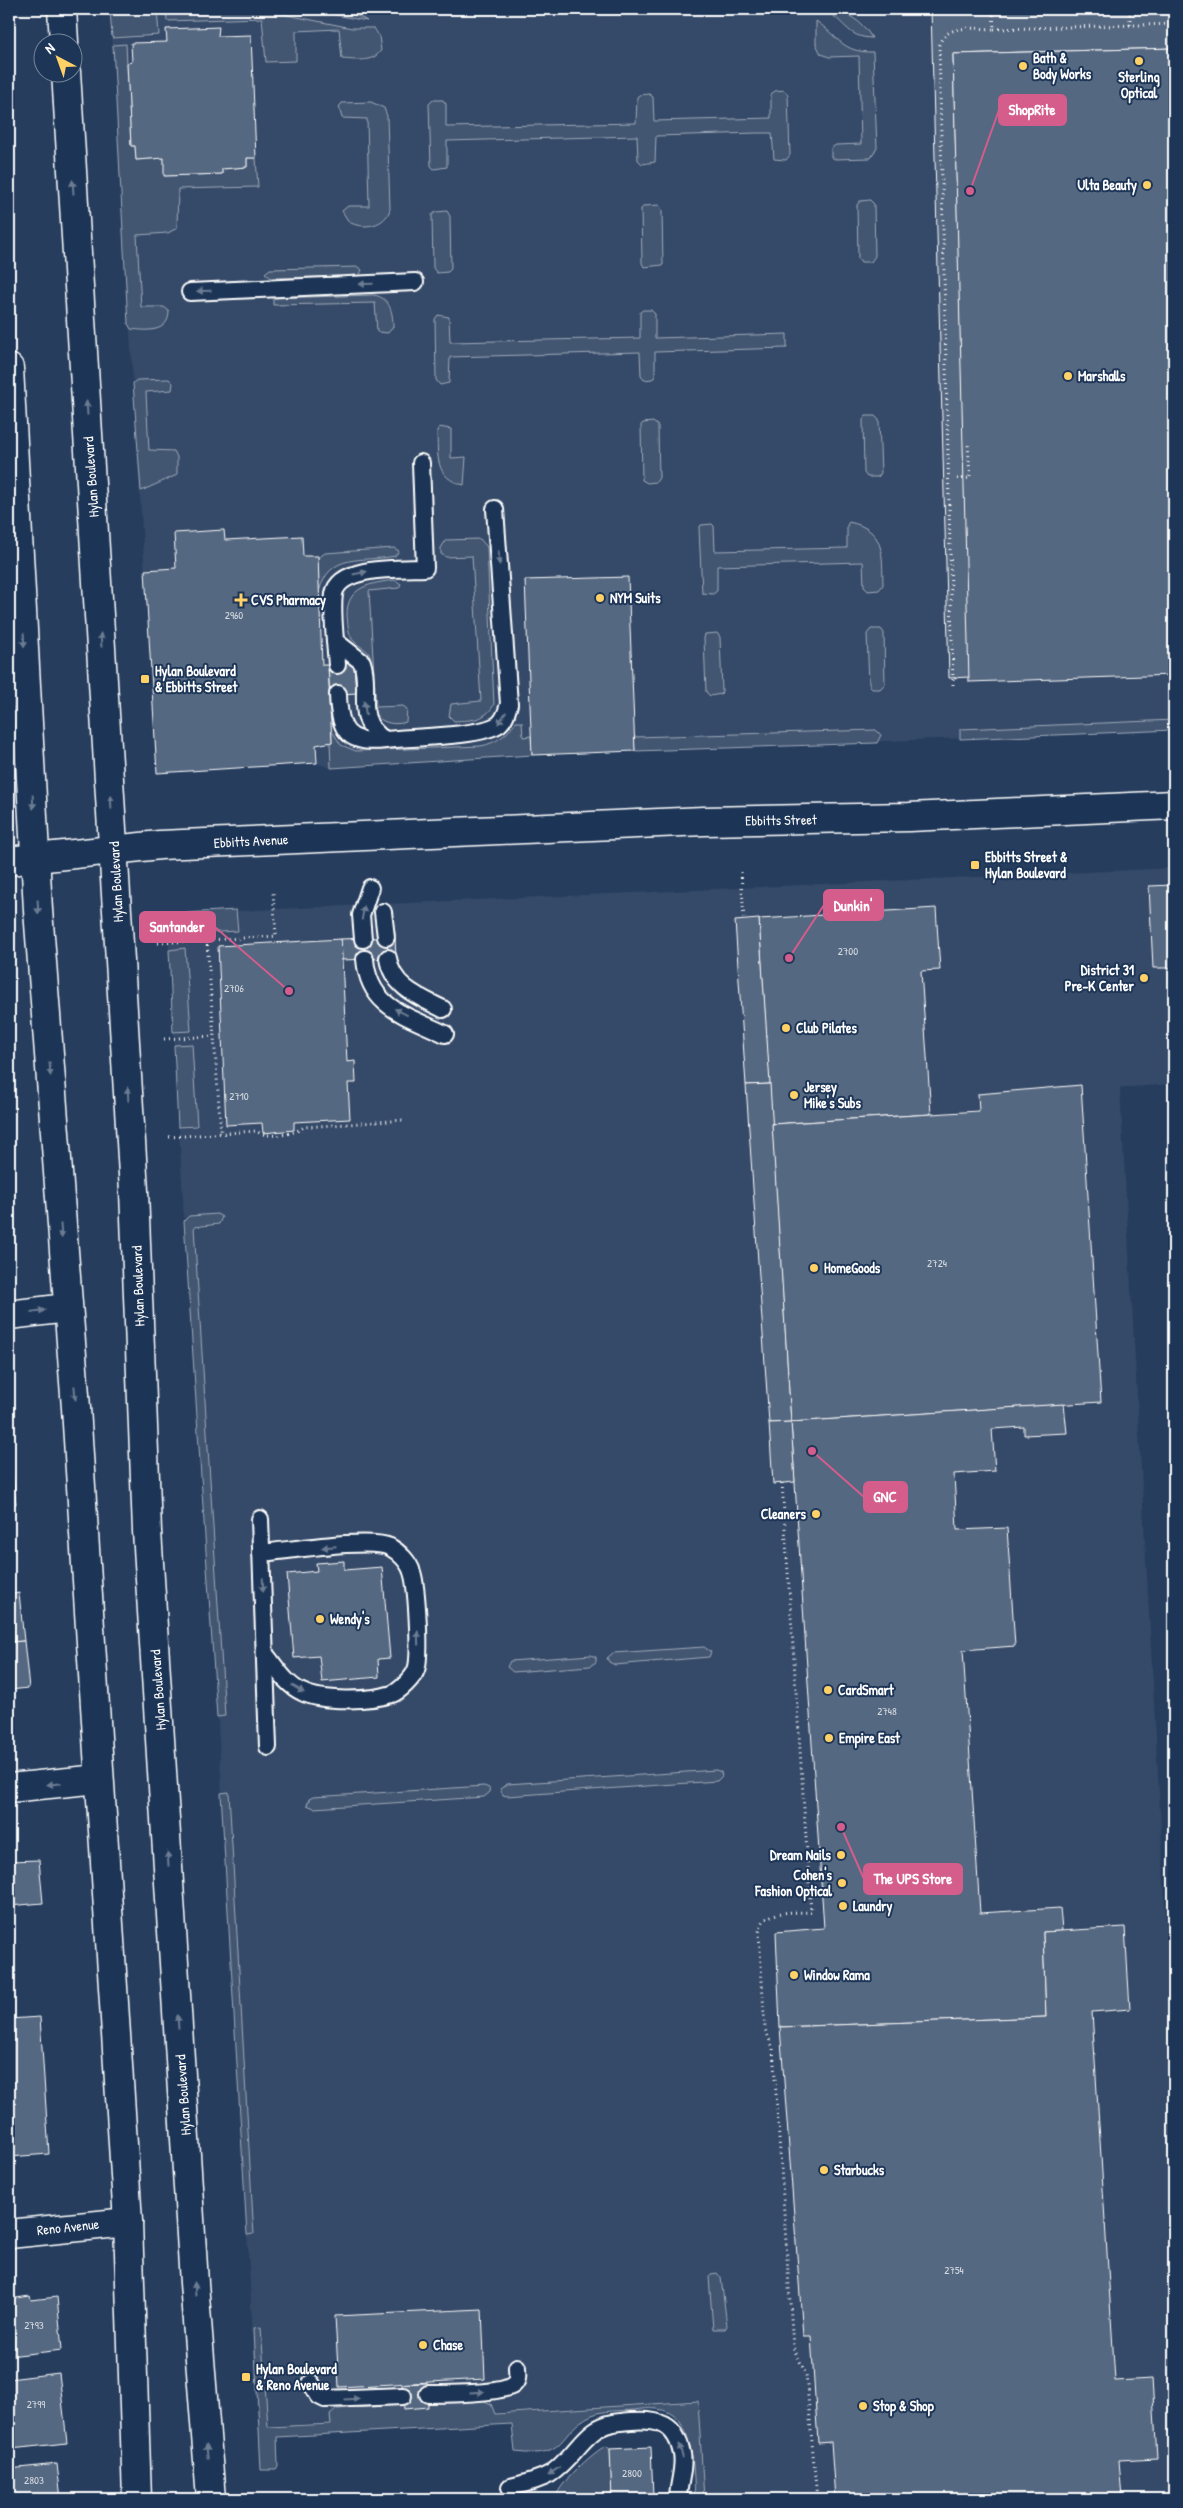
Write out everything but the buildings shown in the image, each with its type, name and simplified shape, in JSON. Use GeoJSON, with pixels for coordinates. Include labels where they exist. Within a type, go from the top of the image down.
{"type":"FeatureCollection","features":[{"type":"Feature","properties":{"kind":"main road"},"geometry":{"type":"LineString","coordinates":[[62,9],[63,32]]}},
{"type":"Feature","properties":{"kind":"main road","name":"Hylan Boulevard"},"geometry":{"type":"LineString","coordinates":[[67,82],[134,1191],[146,1513],[194,2283],[211,2499]]}},
{"type":"Feature","properties":{"kind":"main road"},"geometry":{"type":"LineString","coordinates":[[9,368],[36,858],[67,1308],[76,1408],[128,2222],[137,2499]]}},
{"type":"Feature","properties":{"kind":"main road","name":"Ebbitts Street"},"geometry":{"type":"LineString","coordinates":[[388,834],[704,821],[909,817],[1174,805]]}},
{"type":"Feature","properties":{"kind":"main road","name":"Ebbitts Avenue"},"geometry":{"type":"LineString","coordinates":[[9,861],[160,845],[388,834]]}},
{"type":"Feature","properties":{"kind":"main road"},"geometry":{"type":"LineString","coordinates":[[9,1315],[67,1308]]}},
{"type":"Feature","properties":{"kind":"main road"},"geometry":{"type":"LineString","coordinates":[[9,1788],[100,1779]]}},
{"type":"Feature","properties":{"kind":"main road","name":"Reno Avenue"},"geometry":{"type":"LineString","coordinates":[[9,2234],[128,2222]]}},
{"type":"Feature","properties":{"kind":"lane"},"geometry":{"type":"LineString","coordinates":[[190,292],[415,282]]}},
{"type":"Feature","properties":{"kind":"lane"},"geometry":{"type":"LineString","coordinates":[[336,664],[334,593],[343,580],[366,572],[425,568],[421,462]]}},
{"type":"Feature","properties":{"kind":"lane"},"geometry":{"type":"LineString","coordinates":[[338,694],[338,717],[350,735],[357,740],[372,741],[483,731],[501,722],[509,704],[495,509]]}},
{"type":"Feature","properties":{"kind":"lane"},"geometry":{"type":"LineString","coordinates":[[335,641],[362,662],[366,714],[374,732],[385,740]]}},
{"type":"Feature","properties":{"kind":"lane"},"geometry":{"type":"LineString","coordinates":[[363,938],[361,915],[370,888]]}},
{"type":"Feature","properties":{"kind":"lane"},"geometry":{"type":"LineString","coordinates":[[383,912],[386,937]]}},
{"type":"Feature","properties":{"kind":"lane"},"geometry":{"type":"LineString","coordinates":[[388,958],[390,968],[398,982],[409,992],[443,1009]]}},
{"type":"Feature","properties":{"kind":"lane"},"geometry":{"type":"LineString","coordinates":[[365,959],[366,975],[371,988],[379,1000],[445,1034]]}},
{"type":"Feature","properties":{"kind":"lane"},"geometry":{"type":"LineString","coordinates":[[260,1519],[268,1746]]}},
{"type":"Feature","properties":{"kind":"lane"},"geometry":{"type":"LineString","coordinates":[[261,1553],[357,1544],[376,1544],[389,1547],[408,1562],[413,1572],[417,1616],[418,1661],[416,1671],[393,1693],[346,1698],[320,1698],[301,1692],[290,1684],[265,1654]]}},
{"type":"Feature","properties":{"kind":"lane"},"geometry":{"type":"LineString","coordinates":[[428,2394],[504,2389],[515,2384],[518,2379],[517,2367]]}},
{"type":"Feature","properties":{"kind":"lane"},"geometry":{"type":"LineString","coordinates":[[311,2383],[319,2396],[325,2399],[403,2396]]}},
{"type":"Feature","properties":{"kind":"lane"},"geometry":{"type":"LineString","coordinates":[[510,2487],[550,2474],[562,2465],[588,2436],[604,2426],[613,2423],[652,2420],[670,2428],[680,2446],[683,2465],[678,2499]]}},
{"type":"Feature","properties":{"kind":"path"},"geometry":{"type":"LineString","coordinates":[[992,9],[994,29]]}},
{"type":"Feature","properties":{"kind":"path"},"geometry":{"type":"LineString","coordinates":[[1130,9],[1130,25]]}},
{"type":"Feature","properties":{"kind":"path"},"geometry":{"type":"LineString","coordinates":[[954,685],[940,45],[942,37],[950,31],[1174,24]]}},
{"type":"Feature","properties":{"kind":"path"},"geometry":{"type":"LineString","coordinates":[[957,479],[970,478],[968,443]]}},
{"type":"Feature","properties":{"kind":"path"},"geometry":{"type":"LineString","coordinates":[[740,872],[744,920]]}},
{"type":"Feature","properties":{"kind":"path"},"geometry":{"type":"LineString","coordinates":[[158,942],[276,936],[273,892]]}},
{"type":"Feature","properties":{"kind":"path"},"geometry":{"type":"LineString","coordinates":[[207,940],[221,1133]]}},
{"type":"Feature","properties":{"kind":"path"},"geometry":{"type":"LineString","coordinates":[[164,1039],[214,1036]]}},
{"type":"Feature","properties":{"kind":"path"},"geometry":{"type":"LineString","coordinates":[[169,1136],[256,1131],[262,1135],[296,1133],[304,1127],[406,1120]]}},
{"type":"Feature","properties":{"kind":"path"},"geometry":{"type":"LineString","coordinates":[[782,1484],[811,1912],[768,1916],[760,1924],[759,1933],[765,2029],[773,2048],[794,2346],[806,2374],[817,2499]]}},
{"type":"Feature","properties":{"kind":"shaded area"},"geometry":{"type":"Polygon","coordinates":[[[110,9],[1174,9],[1174,730],[532,755],[331,768],[316,763],[157,773],[110,9]]]}},
{"type":"Feature","properties":{"kind":"shaded area"},"geometry":{"type":"Polygon","coordinates":[[[110,9],[157,9],[159,35],[112,38],[110,9]]]}},
{"type":"Feature","properties":{"kind":"shaded area"},"geometry":{"type":"Polygon","coordinates":[[[166,9],[257,9],[352,28],[374,28],[379,36],[381,50],[369,59],[342,59],[339,29],[296,31],[296,61],[266,62],[262,18],[167,21],[166,9]]]}},
{"type":"Feature","properties":{"kind":"shaded area"},"geometry":{"type":"Polygon","coordinates":[[[305,9],[345,12],[367,21],[305,9]]]}},
{"type":"Feature","properties":{"kind":"shaded area"},"geometry":{"type":"Polygon","coordinates":[[[672,9],[759,9],[762,12],[642,12],[672,9]]]}},
{"type":"Feature","properties":{"kind":"shaded area"},"geometry":{"type":"Polygon","coordinates":[[[779,9],[819,9],[843,13],[854,18],[872,38],[856,35],[837,19],[825,12],[808,10],[777,12],[779,9]]]}},
{"type":"Feature","properties":{"kind":"shaded area"},"geometry":{"type":"Polygon","coordinates":[[[816,21],[847,47],[863,52],[873,52],[877,148],[871,158],[835,159],[831,157],[831,148],[836,145],[861,144],[859,56],[829,57],[821,54],[816,44],[816,21]]]}},
{"type":"Feature","properties":{"kind":"shaded area"},"geometry":{"type":"Polygon","coordinates":[[[126,44],[131,146],[135,146],[136,160],[164,158],[165,176],[222,174],[222,169],[247,167],[247,158],[256,158],[258,187],[178,189],[177,228],[168,233],[137,235],[141,307],[164,307],[169,311],[168,318],[161,327],[150,330],[131,329],[128,324],[113,45],[126,44]]]}},
{"type":"Feature","properties":{"kind":"shaded area"},"geometry":{"type":"Polygon","coordinates":[[[784,90],[788,95],[790,155],[786,160],[774,159],[772,133],[758,133],[656,136],[655,162],[642,164],[638,160],[637,136],[447,141],[447,167],[434,169],[431,166],[429,104],[433,100],[443,100],[446,104],[446,127],[636,123],[637,97],[639,95],[649,94],[653,97],[654,121],[771,118],[771,94],[775,91],[784,90]]]}},
{"type":"Feature","properties":{"kind":"shaded area"},"geometry":{"type":"Polygon","coordinates":[[[371,102],[384,108],[387,116],[390,209],[388,215],[379,223],[361,226],[349,222],[342,211],[348,206],[369,206],[367,119],[342,118],[339,107],[342,103],[371,102]]]}},
{"type":"Feature","properties":{"kind":"shaded area"},"geometry":{"type":"Polygon","coordinates":[[[870,200],[874,204],[875,256],[871,262],[861,262],[858,258],[857,205],[860,201],[870,200]]]}},
{"type":"Feature","properties":{"kind":"shaded area"},"geometry":{"type":"Polygon","coordinates":[[[659,205],[662,210],[663,265],[644,267],[642,263],[641,209],[644,206],[659,205]]]}},
{"type":"Feature","properties":{"kind":"shaded area"},"geometry":{"type":"Polygon","coordinates":[[[447,211],[450,216],[451,269],[448,272],[437,273],[433,268],[432,215],[436,212],[447,211]]]}},
{"type":"Feature","properties":{"kind":"shaded area"},"geometry":{"type":"Polygon","coordinates":[[[358,267],[362,270],[359,276],[271,278],[265,273],[270,269],[358,267]]]}},
{"type":"Feature","properties":{"kind":"shaded area"},"geometry":{"type":"Polygon","coordinates":[[[374,295],[384,299],[390,306],[393,327],[388,333],[377,332],[375,303],[273,305],[273,298],[374,295]]]}},
{"type":"Feature","properties":{"kind":"shaded area"},"geometry":{"type":"Polygon","coordinates":[[[651,310],[655,314],[655,338],[787,334],[787,348],[655,352],[655,377],[644,380],[641,376],[640,352],[450,357],[449,383],[440,385],[436,380],[435,319],[438,315],[449,317],[450,342],[640,338],[640,312],[651,310]]]}},
{"type":"Feature","properties":{"kind":"shaded area"},"geometry":{"type":"Polygon","coordinates":[[[169,379],[173,383],[172,390],[146,392],[149,450],[174,451],[177,457],[177,475],[141,491],[133,383],[137,380],[169,379]]]}},
{"type":"Feature","properties":{"kind":"shaded area"},"geometry":{"type":"Polygon","coordinates":[[[866,416],[875,416],[879,420],[881,473],[878,477],[867,477],[864,473],[863,420],[866,416]]]}},
{"type":"Feature","properties":{"kind":"shaded area"},"geometry":{"type":"Polygon","coordinates":[[[653,422],[658,426],[659,478],[656,482],[647,483],[642,480],[641,425],[653,422]]]}},
{"type":"Feature","properties":{"kind":"shaded area"},"geometry":{"type":"Polygon","coordinates":[[[439,427],[451,429],[451,458],[466,457],[464,485],[454,482],[447,477],[440,465],[437,449],[437,431],[439,427]]]}},
{"type":"Feature","properties":{"kind":"shaded area"},"geometry":{"type":"Polygon","coordinates":[[[849,522],[870,531],[876,537],[882,554],[883,585],[879,590],[868,591],[864,587],[863,562],[717,566],[717,591],[713,594],[702,593],[699,529],[701,525],[712,524],[714,526],[715,551],[847,548],[847,525],[849,522]]]}},
{"type":"Feature","properties":{"kind":"shaded area"},"geometry":{"type":"Polygon","coordinates":[[[480,539],[487,547],[494,705],[486,714],[477,719],[454,721],[449,716],[451,704],[481,701],[472,556],[446,557],[441,554],[441,548],[446,540],[480,539]]]}},
{"type":"Feature","properties":{"kind":"shaded area"},"geometry":{"type":"Polygon","coordinates":[[[394,548],[399,551],[395,556],[348,561],[339,564],[324,579],[319,592],[318,558],[325,553],[394,548]]]}},
{"type":"Feature","properties":{"kind":"shaded area"},"geometry":{"type":"Polygon","coordinates":[[[395,580],[401,584],[399,588],[369,591],[376,707],[403,706],[407,709],[406,722],[397,724],[388,723],[374,713],[370,655],[352,639],[347,616],[351,598],[356,592],[369,585],[395,580]]]}},
{"type":"Feature","properties":{"kind":"shaded area"},"geometry":{"type":"Polygon","coordinates":[[[871,629],[881,629],[884,633],[885,684],[880,689],[872,689],[869,684],[867,634],[871,629]]]}},
{"type":"Feature","properties":{"kind":"shaded area"},"geometry":{"type":"Polygon","coordinates":[[[717,633],[720,637],[722,691],[721,694],[710,696],[706,692],[704,639],[705,634],[717,633]]]}},
{"type":"Feature","properties":{"kind":"shaded area"},"geometry":{"type":"Polygon","coordinates":[[[1174,720],[1174,730],[960,739],[960,729],[1174,720]]]}},
{"type":"Feature","properties":{"kind":"shaded area"},"geometry":{"type":"Polygon","coordinates":[[[516,722],[522,722],[523,737],[531,736],[532,755],[331,768],[330,742],[332,742],[332,731],[341,745],[356,751],[481,746],[501,738],[516,722]]]}},
{"type":"Feature","properties":{"kind":"shaded area"},"geometry":{"type":"Polygon","coordinates":[[[876,730],[881,735],[877,743],[635,751],[634,737],[876,730]]]}},
{"type":"Feature","properties":{"kind":"shaded area"},"geometry":{"type":"Polygon","coordinates":[[[1174,868],[1174,1084],[1120,1088],[1174,2063],[1174,2499],[698,2499],[692,2401],[258,2427],[218,1725],[184,1221],[167,914],[1174,868]]]}},
{"type":"Feature","properties":{"kind":"shaded area"},"geometry":{"type":"Polygon","coordinates":[[[236,910],[238,931],[168,935],[167,914],[236,910]]]}},
{"type":"Feature","properties":{"kind":"shaded area"},"geometry":{"type":"Polygon","coordinates":[[[185,948],[191,1031],[173,1032],[169,950],[185,948]]]}},
{"type":"Feature","properties":{"kind":"shaded area"},"geometry":{"type":"Polygon","coordinates":[[[192,1044],[197,1126],[178,1127],[174,1045],[192,1044]]]}},
{"type":"Feature","properties":{"kind":"shaded area"},"geometry":{"type":"Polygon","coordinates":[[[217,1214],[222,1217],[219,1224],[194,1227],[225,1716],[217,1717],[184,1221],[189,1216],[217,1214]]]}},
{"type":"Feature","properties":{"kind":"shaded area"},"geometry":{"type":"Polygon","coordinates":[[[704,1647],[711,1652],[709,1657],[615,1665],[609,1662],[607,1658],[613,1653],[704,1647]]]}},
{"type":"Feature","properties":{"kind":"shaded area"},"geometry":{"type":"Polygon","coordinates":[[[591,1655],[596,1657],[596,1662],[590,1666],[513,1672],[507,1667],[510,1661],[591,1655]]]}},
{"type":"Feature","properties":{"kind":"shaded area"},"geometry":{"type":"Polygon","coordinates":[[[716,1770],[721,1772],[722,1776],[717,1781],[507,1796],[503,1795],[500,1789],[507,1784],[716,1770]]]}},
{"type":"Feature","properties":{"kind":"shaded area"},"geometry":{"type":"Polygon","coordinates":[[[484,1786],[489,1788],[490,1792],[484,1797],[314,1808],[307,1805],[309,1799],[313,1797],[484,1786]]]}},
{"type":"Feature","properties":{"kind":"shaded area"},"geometry":{"type":"Polygon","coordinates":[[[229,1792],[254,2234],[247,2235],[221,1793],[229,1792]]]}},
{"type":"Feature","properties":{"kind":"shaded area"},"geometry":{"type":"Polygon","coordinates":[[[717,2273],[721,2278],[727,2326],[725,2329],[713,2329],[709,2277],[711,2274],[717,2273]]]}},
{"type":"Feature","properties":{"kind":"shaded area"},"geometry":{"type":"Polygon","coordinates":[[[261,2327],[268,2427],[331,2424],[330,2415],[337,2409],[483,2400],[491,2404],[495,2414],[698,2401],[704,2499],[695,2499],[690,2445],[686,2432],[679,2421],[670,2413],[657,2409],[597,2413],[581,2422],[554,2448],[545,2452],[533,2453],[515,2452],[512,2424],[277,2437],[278,2467],[276,2470],[261,2470],[254,2328],[261,2327]]]}},
{"type":"Feature","properties":{"kind":"shaded area"},"geometry":{"type":"Polygon","coordinates":[[[606,2446],[610,2449],[612,2499],[556,2499],[561,2487],[568,2478],[593,2454],[606,2446]]]}},
{"type":"Feature","properties":{"kind":"place","name":"Sterling Optical"},"geometry":{"type":"Point","coordinates":[1139,61]}},
{"type":"Feature","properties":{"kind":"place","name":"Bath & Body Works"},"geometry":{"type":"Point","coordinates":[1023,66]}},
{"type":"Feature","properties":{"kind":"place","name":"Ulta Beauty"},"geometry":{"type":"Point","coordinates":[1147,185]}},
{"type":"Feature","properties":{"kind":"place","name":"ShopRite"},"geometry":{"type":"Point","coordinates":[970,191]}},
{"type":"Feature","properties":{"kind":"place","name":"Marshalls"},"geometry":{"type":"Point","coordinates":[1068,376]}},
{"type":"Feature","properties":{"kind":"place","name":"NYM Suits"},"geometry":{"type":"Point","coordinates":[600,598]}},
{"type":"Feature","properties":{"kind":"place","name":"CVS Pharmacy"},"geometry":{"type":"Point","coordinates":[241,600]}},
{"type":"Feature","properties":{"kind":"place","name":"Hylan Boulevard & Ebbitts Street"},"geometry":{"type":"Point","coordinates":[145,679]}},
{"type":"Feature","properties":{"kind":"place","name":"Ebbitts Street & Hylan Boulevard"},"geometry":{"type":"Point","coordinates":[975,865]}},
{"type":"Feature","properties":{"kind":"place","name":"Dunkin'"},"geometry":{"type":"Point","coordinates":[789,958]}},
{"type":"Feature","properties":{"kind":"place","name":"District 31 Pre-K Center"},"geometry":{"type":"Point","coordinates":[1144,978]}},
{"type":"Feature","properties":{"kind":"place","name":"Santander"},"geometry":{"type":"Point","coordinates":[289,991]}},
{"type":"Feature","properties":{"kind":"place","name":"Club Pilates"},"geometry":{"type":"Point","coordinates":[786,1028]}},
{"type":"Feature","properties":{"kind":"place","name":"Jersey Mike's Subs"},"geometry":{"type":"Point","coordinates":[794,1095]}},
{"type":"Feature","properties":{"kind":"place","name":"HomeGoods"},"geometry":{"type":"Point","coordinates":[814,1268]}},
{"type":"Feature","properties":{"kind":"place","name":"GNC"},"geometry":{"type":"Point","coordinates":[812,1451]}},
{"type":"Feature","properties":{"kind":"place","name":"Cleaners"},"geometry":{"type":"Point","coordinates":[816,1514]}},
{"type":"Feature","properties":{"kind":"place","name":"Wendy's"},"geometry":{"type":"Point","coordinates":[320,1619]}},
{"type":"Feature","properties":{"kind":"place","name":"CardSmart"},"geometry":{"type":"Point","coordinates":[828,1690]}},
{"type":"Feature","properties":{"kind":"place","name":"Empire East"},"geometry":{"type":"Point","coordinates":[829,1738]}},
{"type":"Feature","properties":{"kind":"place","name":"The UPS Store"},"geometry":{"type":"Point","coordinates":[841,1827]}},
{"type":"Feature","properties":{"kind":"place","name":"Dream Nails"},"geometry":{"type":"Point","coordinates":[841,1855]}},
{"type":"Feature","properties":{"kind":"place","name":"Cohen's Fashion Optical"},"geometry":{"type":"Point","coordinates":[842,1883]}},
{"type":"Feature","properties":{"kind":"place","name":"Laundry"},"geometry":{"type":"Point","coordinates":[843,1906]}},
{"type":"Feature","properties":{"kind":"place","name":"Window Rama"},"geometry":{"type":"Point","coordinates":[794,1975]}},
{"type":"Feature","properties":{"kind":"place","name":"Starbucks"},"geometry":{"type":"Point","coordinates":[824,2170]}},
{"type":"Feature","properties":{"kind":"place","name":"Chase"},"geometry":{"type":"Point","coordinates":[423,2345]}},
{"type":"Feature","properties":{"kind":"place","name":"Hylan Boulevard & Reno Avenue"},"geometry":{"type":"Point","coordinates":[246,2377]}},
{"type":"Feature","properties":{"kind":"place","name":"Stop & Shop"},"geometry":{"type":"Point","coordinates":[863,2406]}}]}
